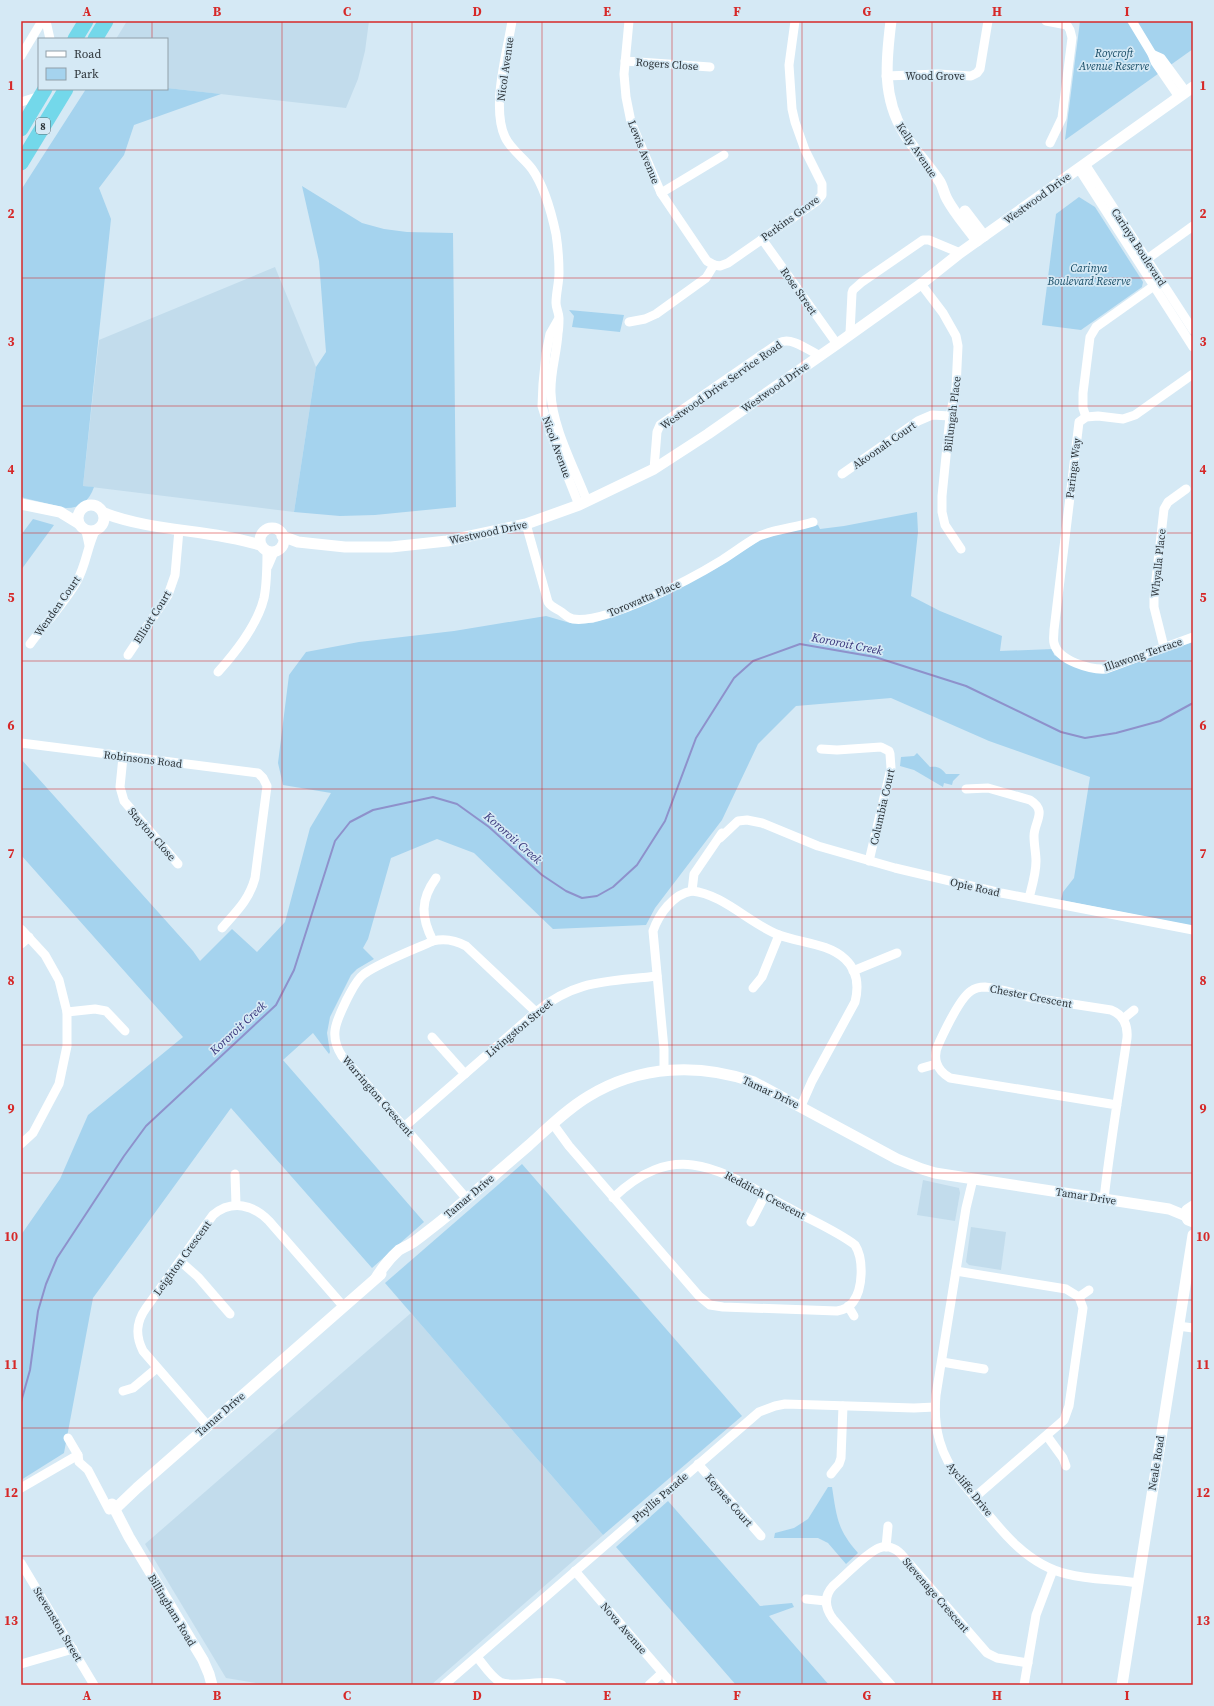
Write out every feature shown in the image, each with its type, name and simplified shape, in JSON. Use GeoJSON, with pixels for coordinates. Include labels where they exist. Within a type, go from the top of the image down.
{"type":"FeatureCollection","features":[{"type":"Feature","properties":{"kind":"highway"},"geometry":{"type":"LineString","coordinates":[[76,38],[86,21]]}},
{"type":"Feature","properties":{"kind":"highway"},"geometry":{"type":"LineString","coordinates":[[96,38],[106,21]]}},
{"type":"Feature","properties":{"kind":"highway","name":"8"},"geometry":{"type":"LineString","coordinates":[[21,163],[65,90]]}},
{"type":"Feature","properties":{"kind":"highway","name":"8"},"geometry":{"type":"LineString","coordinates":[[21,129],[43,93]]}},
{"type":"Feature","properties":{"kind":"street"},"geometry":{"type":"LineString","coordinates":[[21,56],[42,21]]}},
{"type":"Feature","properties":{"kind":"street"},"geometry":{"type":"LineString","coordinates":[[46,21],[50,38]]}},
{"type":"Feature","properties":{"kind":"street","name":"Nicol Avenue"},"geometry":{"type":"LineString","coordinates":[[512,21],[506,51],[500,99],[501,122],[505,136],[510,145],[532,169],[545,194],[556,233],[559,260],[556,305],[559,318],[550,334],[542,384],[542,406],[550,432],[583,503]]}},
{"type":"Feature","properties":{"kind":"street","name":"Lewis Avenue"},"geometry":{"type":"LineString","coordinates":[[629,21],[625,61],[626,96],[631,122],[661,193],[707,261],[714,265]]}},
{"type":"Feature","properties":{"kind":"street","name":"Perkins Grove"},"geometry":{"type":"LineString","coordinates":[[714,265],[718,266],[726,264],[817,201],[823,192],[821,181],[805,150],[792,109],[789,65],[795,21]]}},
{"type":"Feature","properties":{"kind":"street","name":"Kelly Avenue"},"geometry":{"type":"LineString","coordinates":[[891,21],[886,76],[890,102],[897,120],[910,142],[940,183],[947,199],[980,239]]}},
{"type":"Feature","properties":{"kind":"street","name":"Wood Grove"},"geometry":{"type":"LineString","coordinates":[[886,76],[938,74],[967,76],[975,74],[980,69],[988,21]]}},
{"type":"Feature","properties":{"kind":"street"},"geometry":{"type":"LineString","coordinates":[[1046,21],[1067,25],[1072,38],[1064,111],[1061,123],[1050,143]]}},
{"type":"Feature","properties":{"kind":"street"},"geometry":{"type":"LineString","coordinates":[[1132,21],[1156,62],[1186,92]]}},
{"type":"Feature","properties":{"kind":"street","name":"Rogers Close"},"geometry":{"type":"LineString","coordinates":[[625,61],[710,67]]}},
{"type":"Feature","properties":{"kind":"street","name":"Westwood Drive"},"geometry":{"type":"LineString","coordinates":[[298,542],[282,536],[279,531],[273,528],[265,530],[269,546],[298,542],[345,547],[391,547],[447,541],[526,524],[583,503],[654,469],[708,434],[837,344],[850,333],[921,284],[960,253],[1186,92]]}},
{"type":"Feature","properties":{"kind":"street"},"geometry":{"type":"LineString","coordinates":[[21,102],[43,93]]}},
{"type":"Feature","properties":{"kind":"street"},"geometry":{"type":"LineString","coordinates":[[1056,134],[1064,139]]}},
{"type":"Feature","properties":{"kind":"street"},"geometry":{"type":"LineString","coordinates":[[661,193],[724,155]]}},
{"type":"Feature","properties":{"kind":"street","name":"Carinya Boulevard"},"geometry":{"type":"LineString","coordinates":[[1082,166],[1157,284],[1193,347]]}},
{"type":"Feature","properties":{"kind":"street"},"geometry":{"type":"LineString","coordinates":[[1143,262],[1193,226]]}},
{"type":"Feature","properties":{"kind":"street","name":"Rose Street"},"geometry":{"type":"LineString","coordinates":[[762,239],[837,344]]}},
{"type":"Feature","properties":{"kind":"street"},"geometry":{"type":"LineString","coordinates":[[850,333],[852,293],[853,290],[862,282],[923,240],[929,240],[960,253]]}},
{"type":"Feature","properties":{"kind":"street"},"geometry":{"type":"LineString","coordinates":[[629,322],[645,319],[656,314],[706,278],[714,265]]}},
{"type":"Feature","properties":{"kind":"street","name":"Billungah Place"},"geometry":{"type":"LineString","coordinates":[[921,284],[943,313],[956,336],[958,346],[956,388],[950,416],[942,496],[942,512],[945,525],[961,549]]}},
{"type":"Feature","properties":{"kind":"street"},"geometry":{"type":"LineString","coordinates":[[1157,284],[1096,327],[1090,338],[1083,393],[1083,408],[1086,417],[1098,416],[1123,419],[1135,415],[1193,374]]}},
{"type":"Feature","properties":{"kind":"street","name":"Carinya Boulevard"},"geometry":{"type":"LineString","coordinates":[[1157,284],[1193,330]]}},
{"type":"Feature","properties":{"kind":"street","name":"Westwood Drive Service Road"},"geometry":{"type":"LineString","coordinates":[[654,469],[656,437],[659,427],[779,342],[792,342],[820,356]]}},
{"type":"Feature","properties":{"kind":"street","name":"Akoonah Court"},"geometry":{"type":"LineString","coordinates":[[842,474],[918,421],[932,416],[950,416]]}},
{"type":"Feature","properties":{"kind":"street","name":"Paringa Way"},"geometry":{"type":"LineString","coordinates":[[1054,644],[1054,630],[1079,422],[1086,417]]}},
{"type":"Feature","properties":{"kind":"street","name":"Whyalla Place"},"geometry":{"type":"LineString","coordinates":[[1164,647],[1154,607],[1164,509],[1168,502],[1186,489]]}},
{"type":"Feature","properties":{"kind":"street"},"geometry":{"type":"LineString","coordinates":[[21,504],[60,512],[90,528],[124,521]]}},
{"type":"Feature","properties":{"kind":"street"},"geometry":{"type":"LineString","coordinates":[[60,512],[87,506],[96,506],[104,513],[124,521],[239,538],[269,546],[283,540],[282,536]]}},
{"type":"Feature","properties":{"kind":"street"},"geometry":{"type":"LineString","coordinates":[[82,508],[78,514],[90,528]]}},
{"type":"Feature","properties":{"kind":"street"},"geometry":{"type":"LineString","coordinates":[[90,528],[104,518],[104,513]]}},
{"type":"Feature","properties":{"kind":"street","name":"Torowatta Place"},"geometry":{"type":"LineString","coordinates":[[526,524],[550,606],[561,611],[566,617],[579,619],[604,616],[645,600],[720,561],[757,538],[813,522]]}},
{"type":"Feature","properties":{"kind":"street","name":"Wenden Court"},"geometry":{"type":"LineString","coordinates":[[30,644],[77,582],[86,563],[90,528]]}},
{"type":"Feature","properties":{"kind":"street","name":"Elliott Court"},"geometry":{"type":"LineString","coordinates":[[128,655],[168,595],[174,574],[180,530]]}},
{"type":"Feature","properties":{"kind":"street"},"geometry":{"type":"LineString","coordinates":[[218,672],[227,662],[256,618],[264,598],[269,546]]}},
{"type":"Feature","properties":{"kind":"street","name":"Illawong Terrace"},"geometry":{"type":"LineString","coordinates":[[1054,644],[1060,654],[1083,666],[1095,670],[1106,669],[1193,637]]}},
{"type":"Feature","properties":{"kind":"street","name":"Robinsons Road"},"geometry":{"type":"LineString","coordinates":[[21,743],[258,773],[263,778],[267,786],[255,878],[251,892],[243,905],[222,928]]}},
{"type":"Feature","properties":{"kind":"street","name":"Columbia Court"},"geometry":{"type":"LineString","coordinates":[[821,749],[837,750],[876,747],[886,749],[890,754],[891,768],[869,861]]}},
{"type":"Feature","properties":{"kind":"street","name":"Stayton Close"},"geometry":{"type":"LineString","coordinates":[[123,757],[120,787],[124,800],[178,864]]}},
{"type":"Feature","properties":{"kind":"street"},"geometry":{"type":"LineString","coordinates":[[966,788],[988,788],[1030,800],[1035,803],[1038,808],[1039,818],[1034,837],[1036,868],[1029,898]]}},
{"type":"Feature","properties":{"kind":"street","name":"Opie Road"},"geometry":{"type":"LineString","coordinates":[[692,891],[694,874],[720,838],[742,817],[762,823],[818,846],[869,861],[953,882],[1193,930]]}},
{"type":"Feature","properties":{"kind":"street"},"geometry":{"type":"LineString","coordinates":[[433,941],[423,913],[427,893],[436,878]]}},
{"type":"Feature","properties":{"kind":"street"},"geometry":{"type":"LineString","coordinates":[[666,1070],[653,938],[656,925],[673,900],[692,891],[711,896],[779,935],[832,950],[845,959],[853,971],[857,987],[855,1002],[799,1105]]}},
{"type":"Feature","properties":{"kind":"street"},"geometry":{"type":"LineString","coordinates":[[21,929],[45,955],[58,980],[67,1012],[67,1046],[59,1084],[33,1133],[21,1144]]}},
{"type":"Feature","properties":{"kind":"street"},"geometry":{"type":"LineString","coordinates":[[753,988],[762,977],[779,935]]}},
{"type":"Feature","properties":{"kind":"street"},"geometry":{"type":"LineString","coordinates":[[21,944],[28,938]]}},
{"type":"Feature","properties":{"kind":"street","name":"Warrington Crescent"},"geometry":{"type":"LineString","coordinates":[[467,1199],[342,1056],[336,1045],[336,1026],[354,986],[361,977],[372,969],[433,941],[448,939],[466,946],[536,1012]]}},
{"type":"Feature","properties":{"kind":"street"},"geometry":{"type":"LineString","coordinates":[[853,971],[897,953]]}},
{"type":"Feature","properties":{"kind":"street","name":"Livingston Street"},"geometry":{"type":"LineString","coordinates":[[404,1127],[536,1012],[556,997],[581,986],[608,981],[657,976]]}},
{"type":"Feature","properties":{"kind":"street","name":"Chester Crescent"},"geometry":{"type":"LineString","coordinates":[[936,1064],[938,1044],[962,1000],[970,991],[976,988],[986,987],[1032,998],[1111,1010],[1116,1012],[1123,1019]]}},
{"type":"Feature","properties":{"kind":"street"},"geometry":{"type":"LineString","coordinates":[[67,1012],[95,1009],[106,1011],[125,1031]]}},
{"type":"Feature","properties":{"kind":"street"},"geometry":{"type":"LineString","coordinates":[[1102,1199],[1127,1038],[1127,1028],[1123,1019],[1134,1010]]}},
{"type":"Feature","properties":{"kind":"street"},"geometry":{"type":"LineString","coordinates":[[432,1037],[465,1074]]}},
{"type":"Feature","properties":{"kind":"street"},"geometry":{"type":"LineString","coordinates":[[922,1068],[936,1064],[944,1075],[957,1080],[1116,1105]]}},
{"type":"Feature","properties":{"kind":"street","name":"Tamar Drive"},"geometry":{"type":"LineString","coordinates":[[112,1508],[396,1262],[414,1242],[467,1199],[550,1126],[598,1090],[631,1077],[666,1070],[702,1070],[731,1075],[754,1082],[909,1165],[935,1173],[1190,1211]]}},
{"type":"Feature","properties":{"kind":"street"},"geometry":{"type":"LineString","coordinates":[[550,1126],[699,1296],[710,1305],[724,1308],[830,1311],[843,1310],[848,1306],[854,1316]]}},
{"type":"Feature","properties":{"kind":"street","name":"Redditch Crescent"},"geometry":{"type":"LineString","coordinates":[[613,1198],[626,1186],[648,1172],[677,1164],[690,1164],[714,1169],[765,1195],[855,1246],[859,1252],[862,1265],[856,1297],[848,1306]]}},
{"type":"Feature","properties":{"kind":"street"},"geometry":{"type":"LineString","coordinates":[[235,1174],[236,1205],[250,1208],[263,1215],[344,1307]]}},
{"type":"Feature","properties":{"kind":"street","name":"Aycliffe Drive"},"geometry":{"type":"LineString","coordinates":[[970,1178],[935,1409],[936,1427],[941,1449],[953,1471],[1024,1552],[1032,1559],[1053,1570],[1067,1574],[1137,1585]]}},
{"type":"Feature","properties":{"kind":"street"},"geometry":{"type":"LineString","coordinates":[[751,1222],[765,1195]]}},
{"type":"Feature","properties":{"kind":"street","name":"Leighton Crescent"},"geometry":{"type":"LineString","coordinates":[[208,1426],[157,1368],[140,1344],[138,1337],[138,1324],[146,1308],[213,1215],[225,1208],[236,1205]]}},
{"type":"Feature","properties":{"kind":"street","name":"Neale Road"},"geometry":{"type":"LineString","coordinates":[[1122,1685],[1192,1238],[1190,1211]]}},
{"type":"Feature","properties":{"kind":"street"},"geometry":{"type":"LineString","coordinates":[[180,1261],[198,1277],[230,1314]]}},
{"type":"Feature","properties":{"kind":"street"},"geometry":{"type":"LineString","coordinates":[[956,1271],[1060,1287],[1070,1290],[1079,1297],[1083,1308],[1068,1411],[1064,1420],[975,1497]]}},
{"type":"Feature","properties":{"kind":"street"},"geometry":{"type":"LineString","coordinates":[[1079,1297],[1089,1290]]}},
{"type":"Feature","properties":{"kind":"street"},"geometry":{"type":"LineString","coordinates":[[1178,1323],[1193,1322]]}},
{"type":"Feature","properties":{"kind":"street"},"geometry":{"type":"LineString","coordinates":[[1178,1323],[1193,1328]]}},
{"type":"Feature","properties":{"kind":"street"},"geometry":{"type":"LineString","coordinates":[[942,1362],[984,1369]]}},
{"type":"Feature","properties":{"kind":"street"},"geometry":{"type":"LineString","coordinates":[[123,1391],[133,1388],[157,1368]]}},
{"type":"Feature","properties":{"kind":"street","name":"Phyllis Parade"},"geometry":{"type":"LineString","coordinates":[[444,1685],[752,1417],[766,1409],[785,1404],[935,1409]]}},
{"type":"Feature","properties":{"kind":"street"},"geometry":{"type":"LineString","coordinates":[[832,1474],[837,1468],[841,1458],[844,1406]]}},
{"type":"Feature","properties":{"kind":"street"},"geometry":{"type":"LineString","coordinates":[[1047,1436],[1061,1454],[1066,1466]]}},
{"type":"Feature","properties":{"kind":"street","name":"Billingham Road"},"geometry":{"type":"LineString","coordinates":[[68,1438],[77,1453],[84,1458],[88,1470],[203,1660],[212,1685]]}},
{"type":"Feature","properties":{"kind":"street"},"geometry":{"type":"LineString","coordinates":[[21,1488],[55,1468],[67,1463],[77,1453]]}},
{"type":"Feature","properties":{"kind":"street","name":"Keynes Court"},"geometry":{"type":"LineString","coordinates":[[698,1464],[761,1536]]}},
{"type":"Feature","properties":{"kind":"street"},"geometry":{"type":"LineString","coordinates":[[888,1526],[886,1547],[878,1548],[873,1551],[830,1589],[826,1601],[829,1614],[891,1685]]}},
{"type":"Feature","properties":{"kind":"street","name":"Stevenage Crescent"},"geometry":{"type":"LineString","coordinates":[[886,1547],[894,1549],[901,1554],[987,1653],[997,1658],[1028,1663]]}},
{"type":"Feature","properties":{"kind":"street","name":"Stevenston Street"},"geometry":{"type":"LineString","coordinates":[[21,1563],[94,1685]]}},
{"type":"Feature","properties":{"kind":"street"},"geometry":{"type":"LineString","coordinates":[[1024,1685],[1036,1615],[1053,1570]]}},
{"type":"Feature","properties":{"kind":"street","name":"Nova Avenue"},"geometry":{"type":"LineString","coordinates":[[575,1571],[673,1685]]}},
{"type":"Feature","properties":{"kind":"street"},"geometry":{"type":"LineString","coordinates":[[806,1599],[826,1601]]}},
{"type":"Feature","properties":{"kind":"street"},"geometry":{"type":"LineString","coordinates":[[21,1664],[54,1655],[71,1646]]}},
{"type":"Feature","properties":{"kind":"street"},"geometry":{"type":"LineString","coordinates":[[477,1657],[495,1677],[502,1682],[553,1683],[562,1685]]}},
{"type":"Feature","properties":{"kind":"street"},"geometry":{"type":"LineString","coordinates":[[649,1685],[662,1673]]}},
{"type":"Feature","properties":{"kind":"shaded area"},"geometry":{"type":"Polygon","coordinates":[[[127,21],[369,21],[365,51],[358,79],[346,108],[168,88],[168,38],[117,38],[127,21]]]}},
{"type":"Feature","properties":{"kind":"shaded area"},"geometry":{"type":"Polygon","coordinates":[[[275,267],[316,367],[294,512],[83,486],[99,340],[275,267]]]}},
{"type":"Feature","properties":{"kind":"shaded area"},"geometry":{"type":"Polygon","coordinates":[[[923,1180],[959,1188],[960,1193],[955,1221],[917,1215],[923,1180]]]}},
{"type":"Feature","properties":{"kind":"shaded area"},"geometry":{"type":"Polygon","coordinates":[[[971,1227],[1006,1232],[1001,1270],[969,1265],[966,1262],[971,1227]]]}},
{"type":"Feature","properties":{"kind":"shaded area"},"geometry":{"type":"Polygon","coordinates":[[[411,1313],[603,1535],[431,1685],[268,1685],[226,1678],[145,1544],[411,1313]]]}},
{"type":"Feature","properties":{"kind":"green space","name":"Roycroft Avenue Reserve"},"geometry":{"type":"Polygon","coordinates":[[[1080,21],[1193,21],[1193,49],[1065,140],[1080,21]]]}},
{"type":"Feature","properties":{"kind":"green space"},"geometry":{"type":"Polygon","coordinates":[[[168,88],[221,94],[134,125],[124,155],[99,188],[111,219],[83,486],[94,487],[90,496],[84,503],[71,508],[24,498],[21,496],[21,190],[85,90],[168,90],[168,88]]]}},
{"type":"Feature","properties":{"kind":"green space"},"geometry":{"type":"Polygon","coordinates":[[[302,186],[362,223],[384,229],[407,232],[453,233],[456,507],[375,515],[340,516],[294,512],[316,367],[326,352],[319,261],[302,186]]]}},
{"type":"Feature","properties":{"kind":"green space","name":"Carinya Boulevard Reserve"},"geometry":{"type":"Polygon","coordinates":[[[1079,197],[1095,207],[1143,282],[1142,287],[1081,330],[1042,325],[1056,214],[1079,197]]]}},
{"type":"Feature","properties":{"kind":"green space"},"geometry":{"type":"Polygon","coordinates":[[[569,310],[624,315],[620,332],[572,327],[574,316],[569,310]]]}},
{"type":"Feature","properties":{"kind":"green space"},"geometry":{"type":"Polygon","coordinates":[[[917,512],[918,532],[911,596],[940,611],[1002,636],[1000,651],[1053,649],[1054,655],[1072,665],[1090,672],[1103,674],[1193,642],[1193,926],[1061,900],[1063,892],[1074,878],[1090,777],[989,741],[891,698],[796,706],[758,744],[722,820],[655,908],[646,925],[553,929],[474,853],[437,839],[391,858],[368,939],[363,948],[374,959],[357,969],[351,975],[330,1017],[327,1033],[329,1054],[313,1033],[283,1060],[424,1222],[372,1268],[231,1108],[93,1298],[64,1453],[21,1480],[21,1235],[60,1179],[88,1115],[183,1037],[21,855],[21,759],[193,951],[200,961],[232,929],[257,952],[285,922],[310,828],[331,793],[283,785],[278,763],[289,675],[306,652],[359,642],[454,631],[546,616],[570,623],[593,623],[629,610],[715,569],[763,538],[818,525],[820,529],[844,526],[917,512]]]}},
{"type":"Feature","properties":{"kind":"green space"},"geometry":{"type":"Polygon","coordinates":[[[33,519],[54,525],[21,570],[21,535],[33,519]]]}},
{"type":"Feature","properties":{"kind":"green space"},"geometry":{"type":"Polygon","coordinates":[[[917,753],[930,767],[939,768],[946,774],[960,774],[953,781],[952,785],[944,783],[943,787],[914,770],[900,766],[901,757],[914,756],[917,753]]]}},
{"type":"Feature","properties":{"kind":"green space"},"geometry":{"type":"Polygon","coordinates":[[[522,1164],[742,1416],[603,1535],[385,1283],[522,1164]]]}},
{"type":"Feature","properties":{"kind":"green space"},"geometry":{"type":"Polygon","coordinates":[[[828,1487],[832,1487],[837,1515],[842,1530],[858,1553],[846,1564],[828,1543],[818,1538],[774,1538],[775,1533],[794,1528],[808,1519],[828,1487]]]}},
{"type":"Feature","properties":{"kind":"green space"},"geometry":{"type":"Polygon","coordinates":[[[668,1501],[760,1606],[792,1603],[794,1607],[769,1616],[829,1685],[736,1685],[616,1547],[668,1501]]]}},
{"type":"Feature","properties":{"kind":"waterway","name":"Kororoit Creek"},"geometry":{"type":"LineString","coordinates":[[21,1402],[30,1370],[38,1311],[46,1284],[57,1258],[124,1156],[146,1126],[276,1005],[294,970],[335,841],[350,822],[373,810],[433,797],[457,804],[489,827],[542,875],[566,891],[582,898],[597,896],[613,887],[637,865],[665,821],[696,738],[734,678],[753,661],[800,644],[875,657],[966,686],[1061,732],[1085,738],[1116,733],[1160,721],[1193,703]]}}]}
